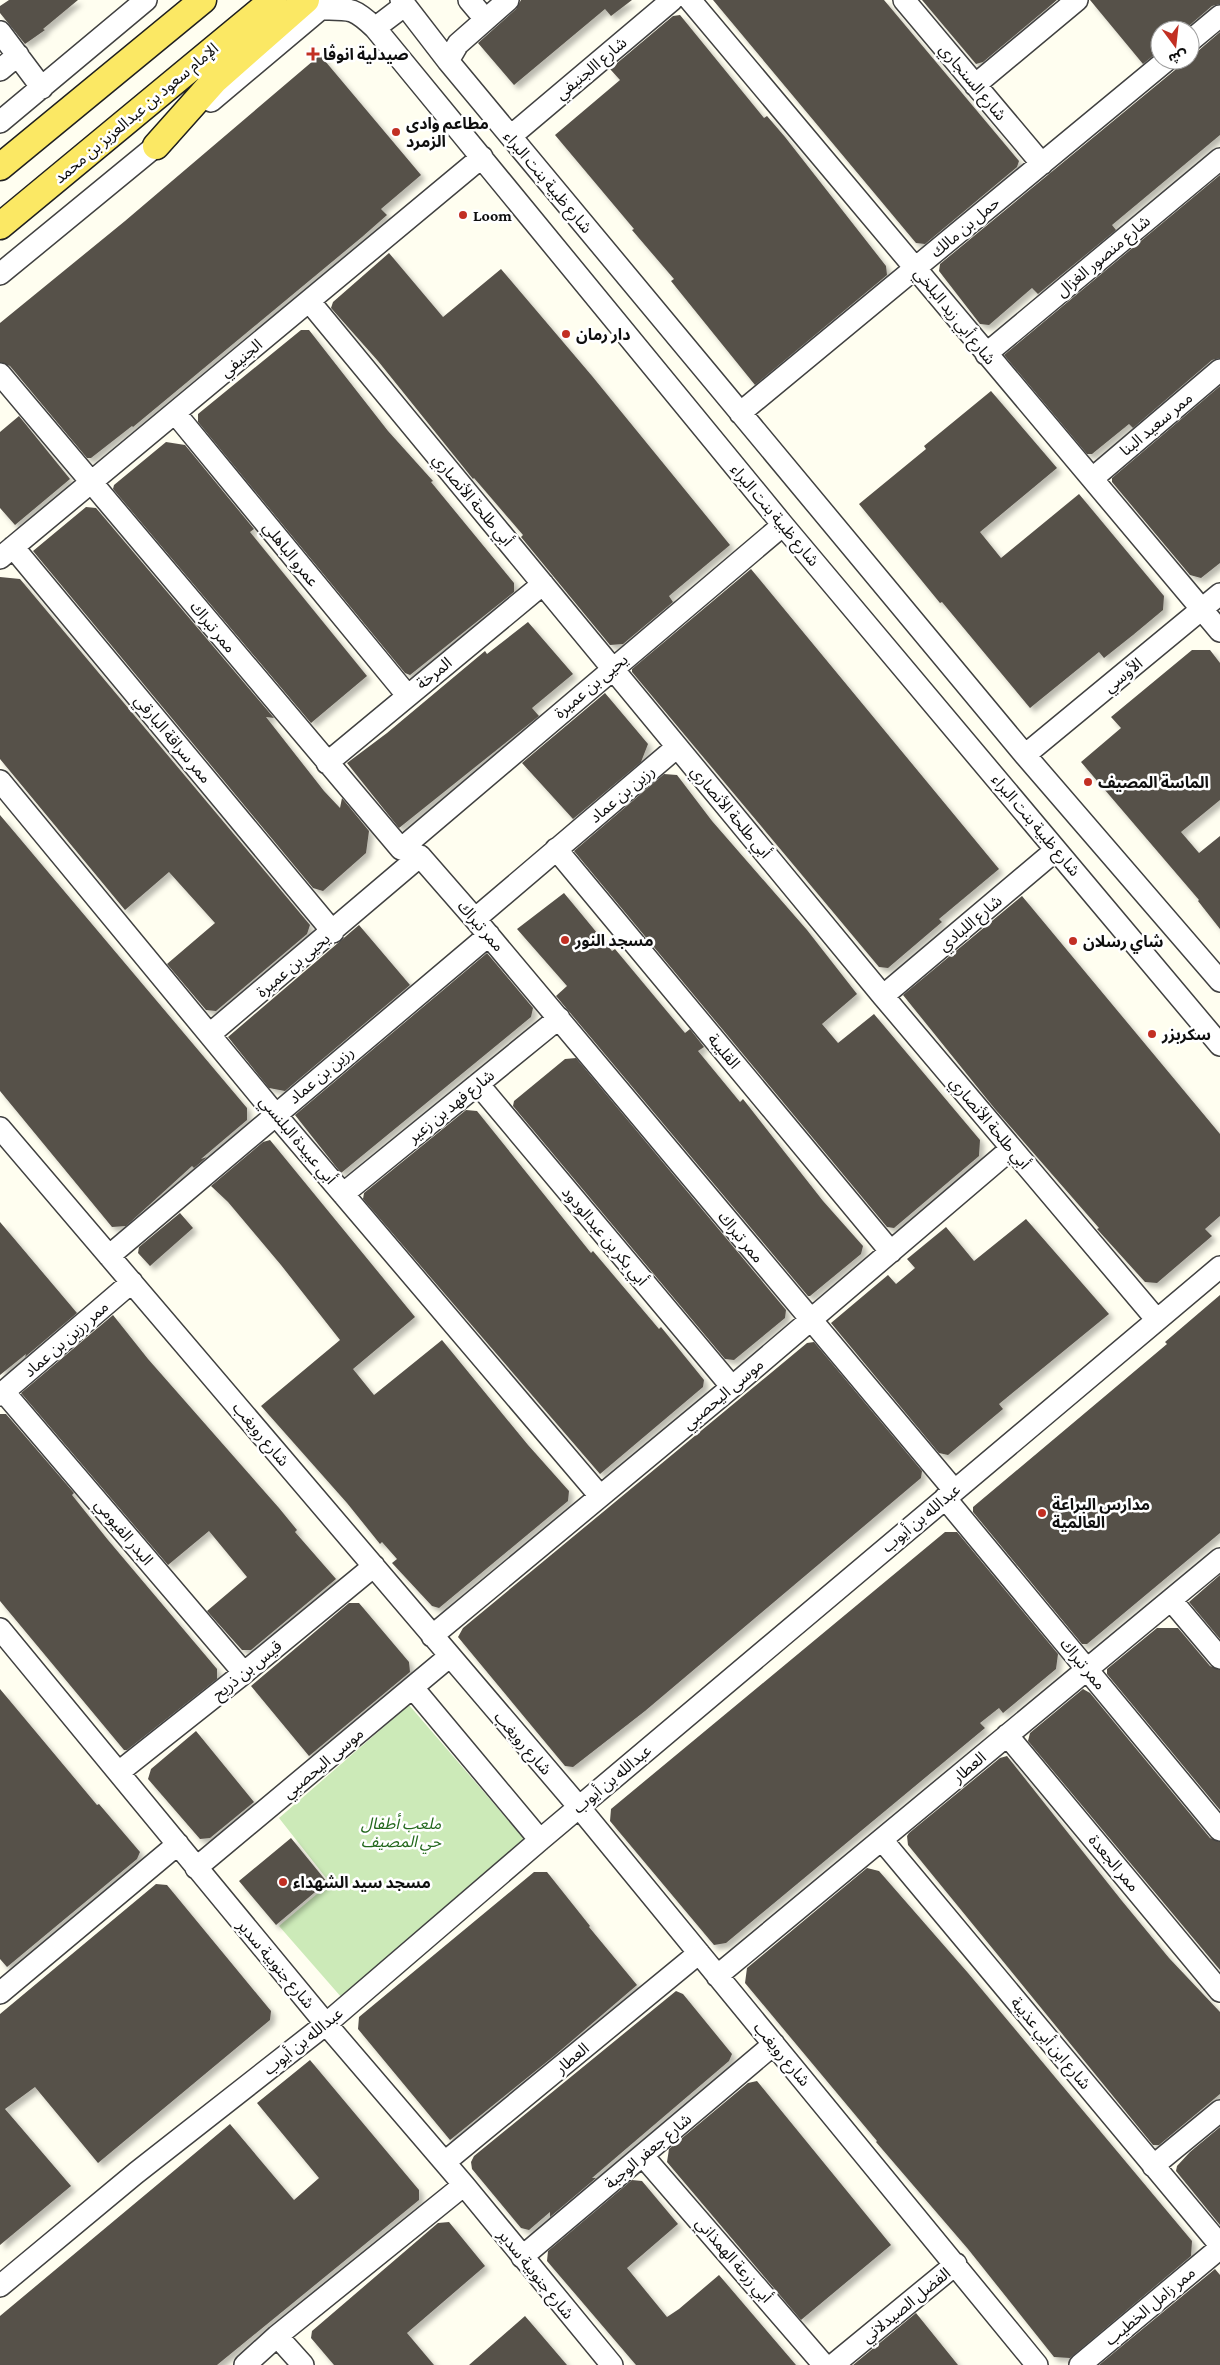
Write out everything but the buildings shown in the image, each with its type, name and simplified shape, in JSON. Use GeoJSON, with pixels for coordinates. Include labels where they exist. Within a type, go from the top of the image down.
{"type":"FeatureCollection","features":[{"type":"Feature","properties":{"kind":"main road"},"geometry":{"type":"LineString","coordinates":[[0,167],[203,0]]}},
{"type":"Feature","properties":{"kind":"main road","name":"الإمام سعود بن عبدالعزيز بن محمد"},"geometry":{"type":"LineString","coordinates":[[0,226],[272,0]]}},
{"type":"Feature","properties":{"kind":"main road"},"geometry":{"type":"LineString","coordinates":[[156,146],[214,81],[319,3]]}},
{"type":"Feature","properties":{"kind":"street"},"geometry":{"type":"LineString","coordinates":[[0,122],[146,0]]}},
{"type":"Feature","properties":{"kind":"street"},"geometry":{"type":"LineString","coordinates":[[469,0],[485,19]]}},
{"type":"Feature","properties":{"kind":"street"},"geometry":{"type":"LineString","coordinates":[[448,61],[458,44],[508,0]]}},
{"type":"Feature","properties":{"kind":"street","name":"شارع االجنيفي"},"geometry":{"type":"LineString","coordinates":[[511,136],[672,0]]}},
{"type":"Feature","properties":{"kind":"street","name":"شارع أبي زيد البلخي"},"geometry":{"type":"LineString","coordinates":[[690,0],[1220,631]]}},
{"type":"Feature","properties":{"kind":"street","name":"شارع السنجاري"},"geometry":{"type":"LineString","coordinates":[[904,0],[1042,164]]}},
{"type":"Feature","properties":{"kind":"street"},"geometry":{"type":"LineString","coordinates":[[975,85],[1077,0]]}},
{"type":"Feature","properties":{"kind":"street","name":"شارع ظبية بنت البراء"},"geometry":{"type":"LineString","coordinates":[[319,3],[349,9],[361,14],[375,28],[783,525],[1220,1045]]}},
{"type":"Feature","properties":{"kind":"street"},"geometry":{"type":"LineString","coordinates":[[375,28],[403,3]]}},
{"type":"Feature","properties":{"kind":"street","name":"شارع ظبية بنت البراء"},"geometry":{"type":"LineString","coordinates":[[403,3],[448,61],[1025,755],[1220,981]]}},
{"type":"Feature","properties":{"kind":"street"},"geometry":{"type":"LineString","coordinates":[[1200,33],[1220,16]]}},
{"type":"Feature","properties":{"kind":"street"},"geometry":{"type":"LineString","coordinates":[[0,32],[42,88]]}},
{"type":"Feature","properties":{"kind":"street"},"geometry":{"type":"LineString","coordinates":[[0,70],[18,55]]}},
{"type":"Feature","properties":{"kind":"street","name":"حمل بن مالك"},"geometry":{"type":"LineString","coordinates":[[740,413],[1155,70]]}},
{"type":"Feature","properties":{"kind":"street"},"geometry":{"type":"LineString","coordinates":[[0,274],[156,146]]}},
{"type":"Feature","properties":{"kind":"street","name":"الجنيفي"},"geometry":{"type":"LineString","coordinates":[[7,552],[482,157]]}},
{"type":"Feature","properties":{"kind":"street","name":"شارع منصور الغزال"},"geometry":{"type":"LineString","coordinates":[[986,354],[1220,159]]}},
{"type":"Feature","properties":{"kind":"street","name":"أبي طلحة الأنصاري"},"geometry":{"type":"LineString","coordinates":[[309,301],[883,996],[1157,1320]]}},
{"type":"Feature","properties":{"kind":"street","name":"ممر سعيد البنا"},"geometry":{"type":"LineString","coordinates":[[1093,478],[1220,370]]}},
{"type":"Feature","properties":{"kind":"street","name":"ممر تبراك"},"geometry":{"type":"LineString","coordinates":[[0,374],[327,763],[410,852],[476,918],[810,1320],[1087,1668],[1220,1830]]}},
{"type":"Feature","properties":{"kind":"street","name":"عمرو الباهلي"},"geometry":{"type":"LineString","coordinates":[[174,413],[407,695]]}},
{"type":"Feature","properties":{"kind":"street","name":"يحيى بن عميرة"},"geometry":{"type":"LineString","coordinates":[[210,1034],[333,932],[410,852],[612,668],[783,525]]}},
{"type":"Feature","properties":{"kind":"street","name":"ممر سراقة البارقي"},"geometry":{"type":"LineString","coordinates":[[7,552],[333,932]]}},
{"type":"Feature","properties":{"kind":"street","name":"المرخة"},"geometry":{"type":"LineString","coordinates":[[327,763],[543,584]]}},
{"type":"Feature","properties":{"kind":"street","name":"الأوسي"},"geometry":{"type":"LineString","coordinates":[[1025,755],[1220,594]]}},
{"type":"Feature","properties":{"kind":"street","name":"رزين بن عماد"},"geometry":{"type":"LineString","coordinates":[[476,918],[677,747]]}},
{"type":"Feature","properties":{"kind":"street","name":"أبي عبيدة البلنسي"},"geometry":{"type":"LineString","coordinates":[[0,781],[275,1114],[600,1496]]}},
{"type":"Feature","properties":{"kind":"street","name":"القليبة"},"geometry":{"type":"LineString","coordinates":[[556,849],[892,1252]]}},
{"type":"Feature","properties":{"kind":"street","name":"شارع اللبادي"},"geometry":{"type":"LineString","coordinates":[[883,996],[1056,850]]}},
{"type":"Feature","properties":{"kind":"street","name":"رزين بن عماد"},"geometry":{"type":"LineString","coordinates":[[108,1256],[489,935]]}},
{"type":"Feature","properties":{"kind":"street","name":"شارع فهد بن زعير"},"geometry":{"type":"LineString","coordinates":[[343,1194],[559,1018]]}},
{"type":"Feature","properties":{"kind":"street","name":"أبي بكر بن عبدالودود"},"geometry":{"type":"LineString","coordinates":[[478,1084],[732,1387]]}},
{"type":"Feature","properties":{"kind":"street","name":"شارع رويغب"},"geometry":{"type":"LineString","coordinates":[[0,1128],[579,1807],[1037,2365]]}},
{"type":"Feature","properties":{"kind":"street","name":"موسى اليحصبي"},"geometry":{"type":"LineString","coordinates":[[432,1636],[732,1387],[1011,1149]]}},
{"type":"Feature","properties":{"kind":"street","name":"عبدالله بن أيوب"},"geometry":{"type":"LineString","coordinates":[[0,2286],[136,2173],[326,2024],[540,1840],[1220,1266]]}},
{"type":"Feature","properties":{"kind":"street","name":"ممر رزين بن عماد"},"geometry":{"type":"LineString","coordinates":[[2,1394],[132,1282]]}},
{"type":"Feature","properties":{"kind":"street","name":"البدر الفيومي"},"geometry":{"type":"LineString","coordinates":[[2,1394],[244,1673]]}},
{"type":"Feature","properties":{"kind":"street","name":"العطار"},"geometry":{"type":"LineString","coordinates":[[717,1976],[1220,1558]]}},
{"type":"Feature","properties":{"kind":"street","name":"قيس بن ذريح"},"geometry":{"type":"LineString","coordinates":[[119,1772],[244,1673],[374,1566]]}},
{"type":"Feature","properties":{"kind":"street"},"geometry":{"type":"LineString","coordinates":[[1171,1600],[1220,1658]]}},
{"type":"Feature","properties":{"kind":"street","name":"شارع جنوبية سدير"},"geometry":{"type":"LineString","coordinates":[[0,1630],[119,1772],[196,1868],[326,2024],[445,2162],[612,2365]]}},
{"type":"Feature","properties":{"kind":"street","name":"موسى اليحصبي"},"geometry":{"type":"LineString","coordinates":[[196,1868],[450,1656]]}},
{"type":"Feature","properties":{"kind":"street"},"geometry":{"type":"LineString","coordinates":[[413,1688],[540,1840]]}},
{"type":"Feature","properties":{"kind":"street","name":"ممر الجعدة"},"geometry":{"type":"LineString","coordinates":[[1007,1735],[1220,1991]]}},
{"type":"Feature","properties":{"kind":"street","name":"شارع ابن أبي عذيبة"},"geometry":{"type":"LineString","coordinates":[[882,1840],[1220,2246]]}},
{"type":"Feature","properties":{"kind":"street"},"geometry":{"type":"LineString","coordinates":[[2,1988],[178,1844]]}},
{"type":"Feature","properties":{"kind":"street","name":"العطار"},"geometry":{"type":"LineString","coordinates":[[445,2162],[699,1953]]}},
{"type":"Feature","properties":{"kind":"street","name":"شارع جعفر الوجبة"},"geometry":{"type":"LineString","coordinates":[[522,2257],[774,2044]]}},
{"type":"Feature","properties":{"kind":"street"},"geometry":{"type":"LineString","coordinates":[[1154,2166],[1220,2111]]}},
{"type":"Feature","properties":{"kind":"street","name":"أبي زرعة الهمذاني"},"geometry":{"type":"LineString","coordinates":[[643,2156],[824,2365]]}},
{"type":"Feature","properties":{"kind":"street"},"geometry":{"type":"LineString","coordinates":[[245,2365],[277,2336],[464,2185]]}},
{"type":"Feature","properties":{"kind":"street","name":"ممر زامل الخطيب"},"geometry":{"type":"LineString","coordinates":[[1080,2365],[1220,2246]]}},
{"type":"Feature","properties":{"kind":"street","name":"الفضل الصيدلاني"},"geometry":{"type":"LineString","coordinates":[[833,2365],[956,2264]]}},
{"type":"Feature","properties":{"kind":"street"},"geometry":{"type":"LineString","coordinates":[[277,2336],[303,2365]]}},
{"type":"Feature","properties":{"kind":"green space","name":"ملعب أطفال حي المصيف"},"geometry":{"type":"Polygon","coordinates":[[[409,1705],[526,1841],[342,1998],[279,1926],[330,1883],[279,1818],[409,1705]]]}},
{"type":"Feature","properties":{"kind":"place","name":"صيدلية انوڤا"},"geometry":{"type":"Point","coordinates":[313,54]}},
{"type":"Feature","properties":{"kind":"place","name":"مطاعم وادى الزمرد"},"geometry":{"type":"Point","coordinates":[396,132]}},
{"type":"Feature","properties":{"kind":"place","name":"Loom"},"geometry":{"type":"Point","coordinates":[463,215]}},
{"type":"Feature","properties":{"kind":"place","name":"دار رمان"},"geometry":{"type":"Point","coordinates":[566,334]}},
{"type":"Feature","properties":{"kind":"place","name":"الماسة المصيف"},"geometry":{"type":"Point","coordinates":[1088,782]}},
{"type":"Feature","properties":{"kind":"place","name":"مسجد النور"},"geometry":{"type":"Point","coordinates":[565,940]}},
{"type":"Feature","properties":{"kind":"place","name":"شاي رسلان"},"geometry":{"type":"Point","coordinates":[1073,941]}},
{"type":"Feature","properties":{"kind":"place","name":"سكربزر"},"geometry":{"type":"Point","coordinates":[1152,1034]}},
{"type":"Feature","properties":{"kind":"place","name":"مدارس البراعة العالمية"},"geometry":{"type":"Point","coordinates":[1042,1513]}},
{"type":"Feature","properties":{"kind":"place","name":"مسجد سيد الشهداء"},"geometry":{"type":"Point","coordinates":[283,1882]}}]}
